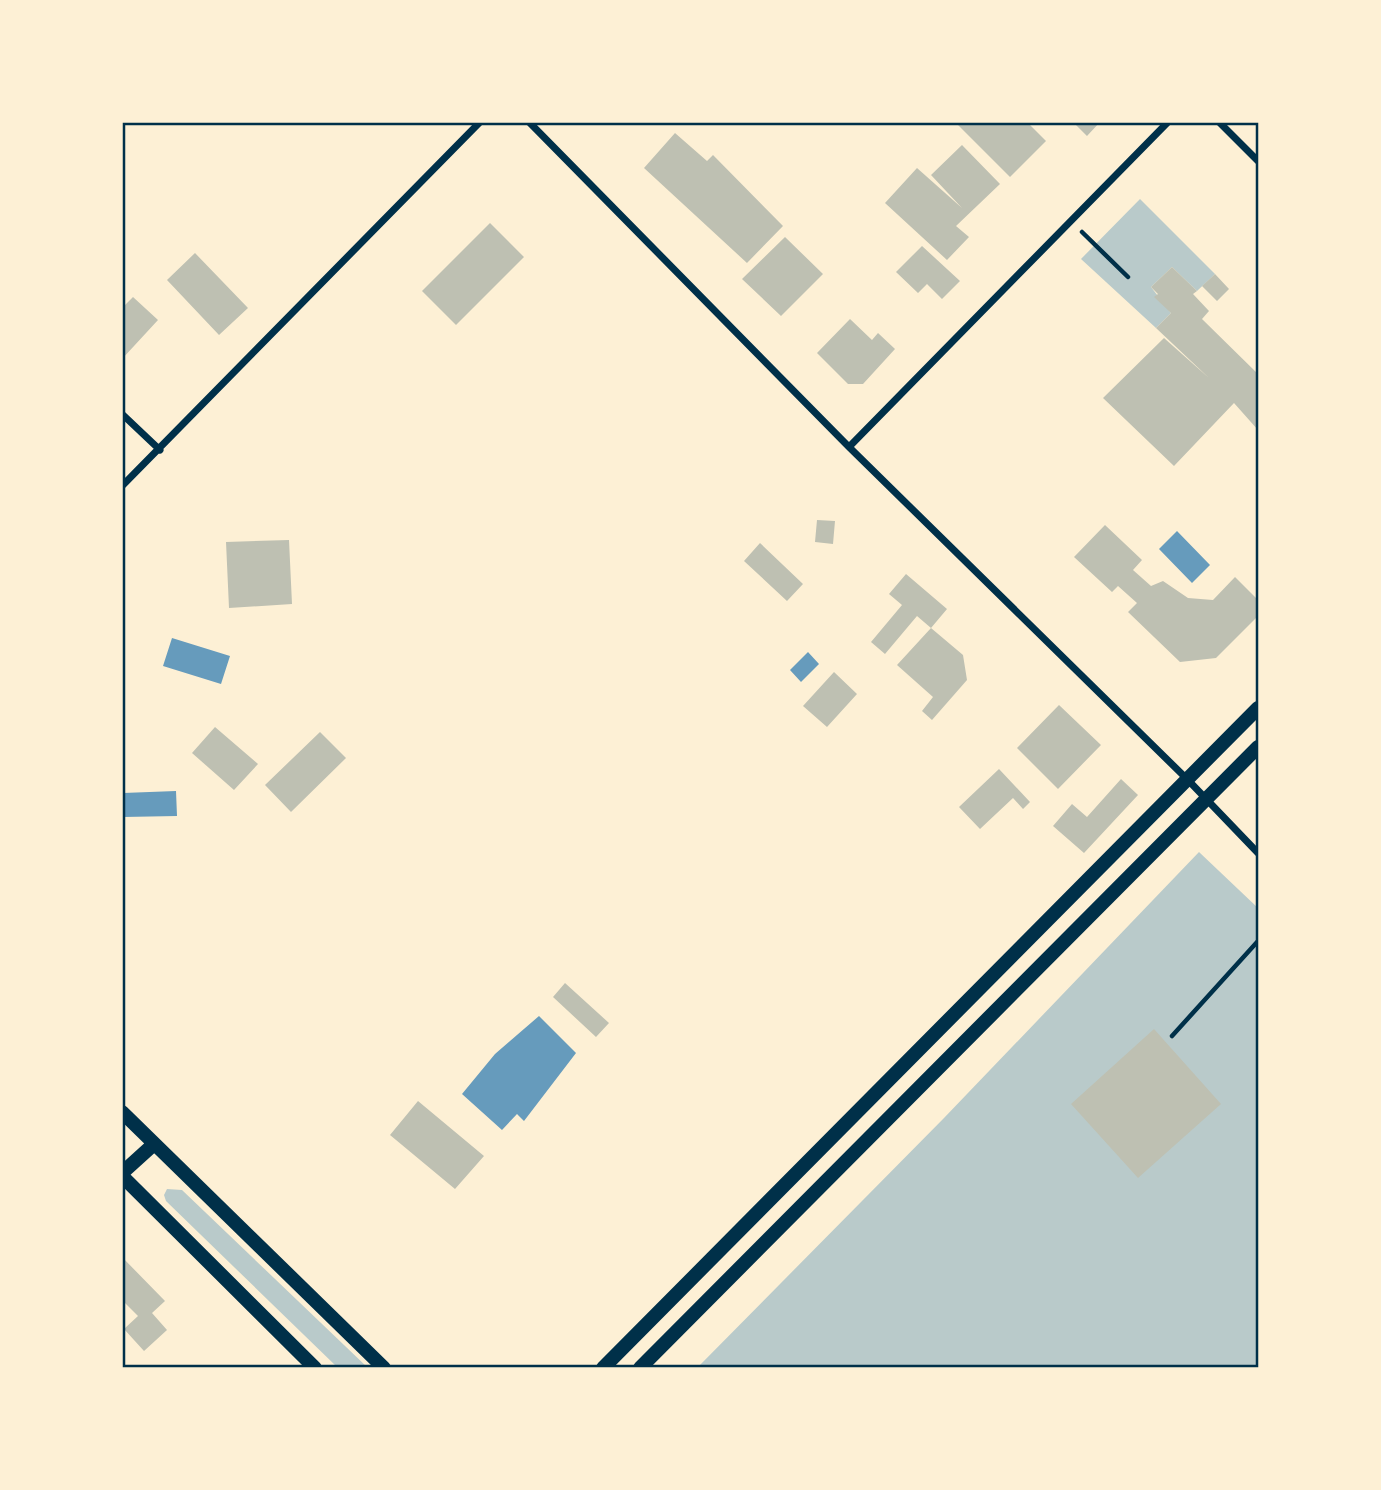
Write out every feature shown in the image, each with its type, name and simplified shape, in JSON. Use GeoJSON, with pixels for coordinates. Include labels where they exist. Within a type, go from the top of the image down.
{"type":"FeatureCollection","features":[{"type":"Feature","properties":{"kind":"main road"},"geometry":{"type":"LineString","coordinates":[[603,1367],[1258,709]]}},
{"type":"Feature","properties":{"kind":"main road"},"geometry":{"type":"LineString","coordinates":[[640,1367],[1258,747]]}},
{"type":"Feature","properties":{"kind":"main road"},"geometry":{"type":"LineString","coordinates":[[122,1112],[384,1367]]}},
{"type":"Feature","properties":{"kind":"main road"},"geometry":{"type":"LineString","coordinates":[[154,1144],[122,1174],[315,1367]]}},
{"type":"Feature","properties":{"kind":"street"},"geometry":{"type":"LineString","coordinates":[[122,486],[480,122]]}},
{"type":"Feature","properties":{"kind":"street"},"geometry":{"type":"LineString","coordinates":[[529,122],[849,447],[1187,779],[1258,853]]}},
{"type":"Feature","properties":{"kind":"street"},"geometry":{"type":"LineString","coordinates":[[849,447],[1168,122]]}},
{"type":"Feature","properties":{"kind":"street"},"geometry":{"type":"LineString","coordinates":[[1219,122],[1258,161]]}},
{"type":"Feature","properties":{"kind":"street"},"geometry":{"type":"LineString","coordinates":[[122,414],[160,450]]}},
{"type":"Feature","properties":{"kind":"path"},"geometry":{"type":"LineString","coordinates":[[1094,245],[1128,277]]}},
{"type":"Feature","properties":{"kind":"path"},"geometry":{"type":"LineString","coordinates":[[1172,1036],[1258,941]]}},
{"type":"Feature","properties":{"kind":"shaded area"},"geometry":{"type":"Polygon","coordinates":[[[1140,199],[1215,274],[1197,291],[1172,267],[1151,287],[1171,313],[1156,328],[1081,259],[1140,199]]]}},
{"type":"Feature","properties":{"kind":"shaded area"},"geometry":{"type":"Polygon","coordinates":[[[1199,852],[1258,908],[1258,1367],[697,1368],[944,1118],[1199,852]]]}},
{"type":"Feature","properties":{"kind":"shaded area"},"geometry":{"type":"Polygon","coordinates":[[[167,1189],[182,1190],[367,1367],[337,1367],[166,1201],[164,1195],[167,1189]]]}},
{"type":"Feature","properties":{"kind":"water"},"geometry":{"type":"Polygon","coordinates":[[[1177,531],[1210,565],[1192,583],[1159,549],[1177,531]]]}},
{"type":"Feature","properties":{"kind":"water"},"geometry":{"type":"Polygon","coordinates":[[[172,638],[230,656],[221,684],[163,666],[172,638]]]}},
{"type":"Feature","properties":{"kind":"water"},"geometry":{"type":"Polygon","coordinates":[[[808,652],[819,664],[801,682],[790,670],[808,652]]]}},
{"type":"Feature","properties":{"kind":"water"},"geometry":{"type":"Polygon","coordinates":[[[176,791],[177,816],[123,817],[123,793],[176,791]]]}},
{"type":"Feature","properties":{"kind":"water"},"geometry":{"type":"Polygon","coordinates":[[[539,1016],[576,1053],[524,1121],[517,1114],[502,1130],[462,1094],[495,1054],[539,1016]]]}},
{"type":"Feature","properties":{"kind":"building"},"geometry":{"type":"Polygon","coordinates":[[[955,122],[1027,122],[1046,141],[1010,177],[955,122]]]}},
{"type":"Feature","properties":{"kind":"building"},"geometry":{"type":"Polygon","coordinates":[[[1073,122],[1100,122],[1087,136],[1073,122]]]}},
{"type":"Feature","properties":{"kind":"building"},"geometry":{"type":"Polygon","coordinates":[[[675,133],[707,161],[713,155],[783,226],[747,263],[644,168],[675,133]]]}},
{"type":"Feature","properties":{"kind":"building"},"geometry":{"type":"Polygon","coordinates":[[[962,145],[1000,184],[956,226],[969,237],[947,260],[885,203],[917,168],[962,208],[931,175],[962,145]]]}},
{"type":"Feature","properties":{"kind":"building"},"geometry":{"type":"Polygon","coordinates":[[[490,223],[524,257],[456,325],[422,291],[490,223]]]}},
{"type":"Feature","properties":{"kind":"building"},"geometry":{"type":"Polygon","coordinates":[[[785,237],[823,274],[781,316],[742,279],[785,237]]]}},
{"type":"Feature","properties":{"kind":"building"},"geometry":{"type":"Polygon","coordinates":[[[922,246],[960,281],[942,299],[927,284],[918,293],[896,272],[922,246]]]}},
{"type":"Feature","properties":{"kind":"building"},"geometry":{"type":"Polygon","coordinates":[[[195,253],[248,308],[219,335],[167,280],[195,253]]]}},
{"type":"Feature","properties":{"kind":"building"},"geometry":{"type":"Polygon","coordinates":[[[1172,267],[1197,291],[1193,294],[1209,311],[1202,319],[1258,374],[1258,430],[1234,403],[1174,466],[1103,398],[1164,338],[1209,378],[1156,328],[1171,313],[1154,297],[1158,294],[1151,287],[1172,267]]]}},
{"type":"Feature","properties":{"kind":"building"},"geometry":{"type":"Polygon","coordinates":[[[1215,274],[1229,289],[1217,301],[1202,286],[1215,274]]]}},
{"type":"Feature","properties":{"kind":"building"},"geometry":{"type":"Polygon","coordinates":[[[133,297],[158,320],[122,359],[122,308],[133,297]]]}},
{"type":"Feature","properties":{"kind":"building"},"geometry":{"type":"Polygon","coordinates":[[[850,319],[872,340],[878,333],[895,349],[863,384],[848,384],[817,353],[850,319]]]}},
{"type":"Feature","properties":{"kind":"building"},"geometry":{"type":"Polygon","coordinates":[[[817,520],[835,521],[833,544],[815,542],[817,520]]]}},
{"type":"Feature","properties":{"kind":"building"},"geometry":{"type":"Polygon","coordinates":[[[1105,525],[1142,560],[1133,570],[1151,586],[1163,581],[1188,598],[1213,600],[1235,577],[1258,600],[1258,616],[1216,658],[1180,662],[1128,612],[1137,603],[1118,586],[1112,592],[1074,557],[1105,525]]]}},
{"type":"Feature","properties":{"kind":"building"},"geometry":{"type":"Polygon","coordinates":[[[289,540],[292,604],[229,608],[226,542],[289,540]]]}},
{"type":"Feature","properties":{"kind":"building"},"geometry":{"type":"Polygon","coordinates":[[[760,543],[803,584],[787,601],[744,561],[760,543]]]}},
{"type":"Feature","properties":{"kind":"building"},"geometry":{"type":"Polygon","coordinates":[[[906,574],[947,609],[931,628],[917,616],[885,654],[871,642],[902,605],[889,594],[906,574]]]}},
{"type":"Feature","properties":{"kind":"building"},"geometry":{"type":"Polygon","coordinates":[[[931,628],[963,655],[967,680],[932,720],[922,711],[933,697],[897,665],[931,628]]]}},
{"type":"Feature","properties":{"kind":"building"},"geometry":{"type":"Polygon","coordinates":[[[834,672],[857,694],[827,727],[803,706],[834,672]]]}},
{"type":"Feature","properties":{"kind":"building"},"geometry":{"type":"Polygon","coordinates":[[[1059,705],[1101,745],[1058,789],[1017,748],[1059,705]]]}},
{"type":"Feature","properties":{"kind":"building"},"geometry":{"type":"Polygon","coordinates":[[[215,727],[258,764],[234,790],[192,753],[215,727]]]}},
{"type":"Feature","properties":{"kind":"building"},"geometry":{"type":"Polygon","coordinates":[[[320,732],[346,758],[291,812],[265,785],[320,732]]]}},
{"type":"Feature","properties":{"kind":"building"},"geometry":{"type":"Polygon","coordinates":[[[999,769],[1030,802],[1023,809],[1013,798],[980,829],[959,807],[999,769]]]}},
{"type":"Feature","properties":{"kind":"building"},"geometry":{"type":"Polygon","coordinates":[[[1121,779],[1138,795],[1084,853],[1053,826],[1072,804],[1087,817],[1121,779]]]}},
{"type":"Feature","properties":{"kind":"building"},"geometry":{"type":"Polygon","coordinates":[[[565,983],[609,1023],[596,1037],[553,997],[565,983]]]}},
{"type":"Feature","properties":{"kind":"building"},"geometry":{"type":"Polygon","coordinates":[[[1154,1029],[1221,1104],[1138,1178],[1071,1104],[1154,1029]]]}},
{"type":"Feature","properties":{"kind":"building"},"geometry":{"type":"Polygon","coordinates":[[[418,1101],[484,1156],[455,1189],[390,1135],[418,1101]]]}},
{"type":"Feature","properties":{"kind":"building"},"geometry":{"type":"Polygon","coordinates":[[[122,1257],[165,1301],[152,1313],[167,1330],[144,1351],[124,1329],[138,1316],[122,1300],[122,1257]]]}}]}
